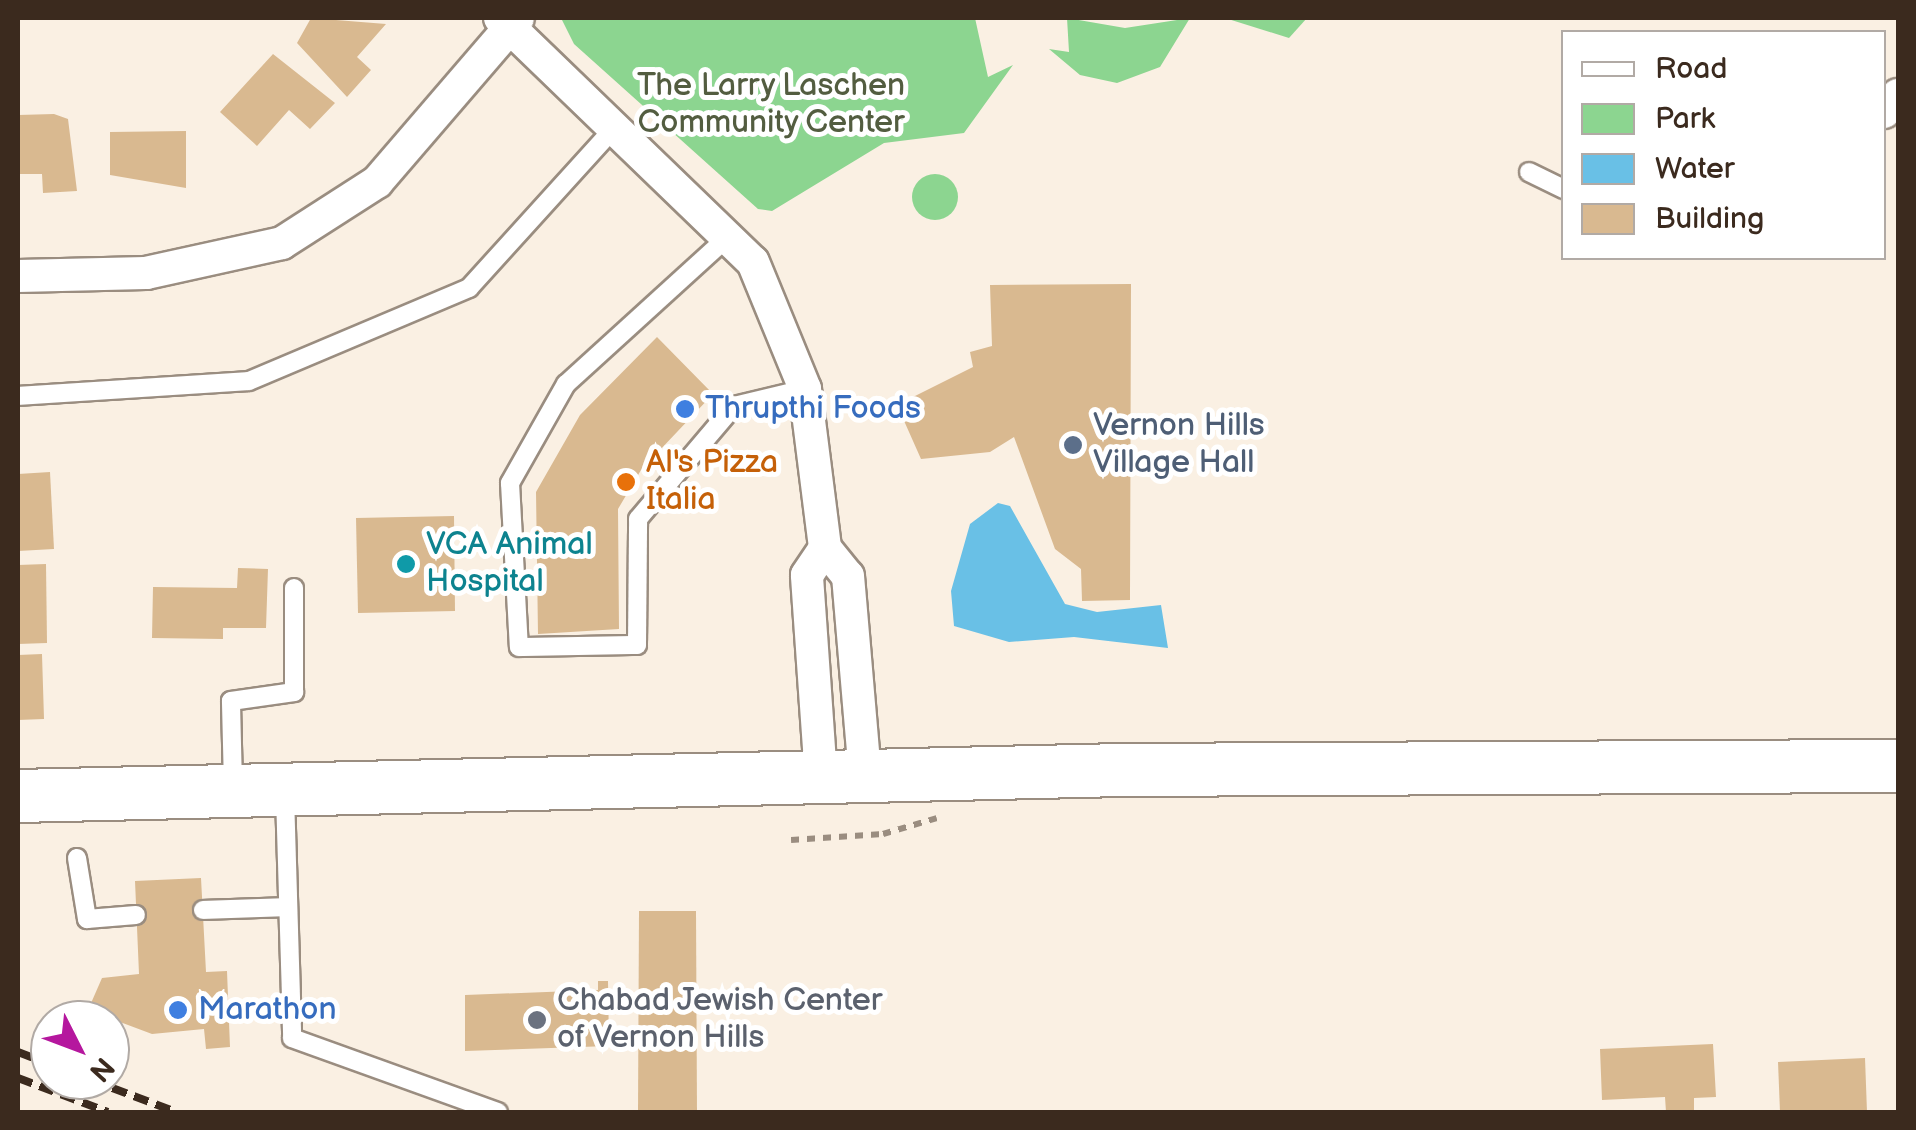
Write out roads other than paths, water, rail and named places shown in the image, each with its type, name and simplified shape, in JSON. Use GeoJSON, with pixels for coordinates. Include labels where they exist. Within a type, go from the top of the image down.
{"type":"FeatureCollection","features":[{"type":"Feature","properties":{"kind":"main road"},"geometry":{"type":"LineString","coordinates":[[18,796],[843,776],[1898,766]]}},
{"type":"Feature","properties":{"kind":"street"},"geometry":{"type":"LineString","coordinates":[[18,276],[146,274],[282,243],[377,182],[509,21],[730,234],[780,314],[805,389],[824,548],[848,576],[843,776]]}},
{"type":"Feature","properties":{"kind":"lane"},"geometry":{"type":"LineString","coordinates":[[18,396],[248,381],[469,288],[616,126]]}},
{"type":"Feature","properties":{"kind":"lane"},"geometry":{"type":"LineString","coordinates":[[1529,172],[1561,188]]}},
{"type":"Feature","properties":{"kind":"lane"},"geometry":{"type":"LineString","coordinates":[[730,234],[566,384],[510,483],[519,647],[637,645],[638,518],[734,406],[805,389]]}},
{"type":"Feature","properties":{"kind":"lane"},"geometry":{"type":"LineString","coordinates":[[234,791],[231,701],[294,692],[294,588]]}},
{"type":"Feature","properties":{"kind":"lane"},"geometry":{"type":"LineString","coordinates":[[285,790],[292,1038],[498,1112]]}},
{"type":"Feature","properties":{"kind":"lane"},"geometry":{"type":"LineString","coordinates":[[76,858],[87,919],[136,915]]}},
{"type":"Feature","properties":{"kind":"lane"},"geometry":{"type":"LineString","coordinates":[[203,910],[288,907]]}},
{"type":"Feature","properties":{"kind":"water"},"geometry":{"type":"Polygon","coordinates":[[[998,503],[1010,506],[1065,604],[1097,612],[1161,605],[1168,648],[1074,637],[1009,642],[954,626],[951,591],[970,524],[998,503]]]}},
{"type":"Feature","properties":{"kind":"railway"},"geometry":{"type":"LineString","coordinates":[[18,1052],[30,1056]]}},
{"type":"Feature","properties":{"kind":"railway"},"geometry":{"type":"LineString","coordinates":[[18,1078],[108,1112]]}},
{"type":"Feature","properties":{"kind":"railway"},"geometry":{"type":"LineString","coordinates":[[130,1095],[176,1112]]}},
{"type":"Feature","properties":{"kind":"place","name":"Thrupthi Foods"},"geometry":{"type":"Point","coordinates":[685,409]}},
{"type":"Feature","properties":{"kind":"place","name":"Vernon Hills Village Hall"},"geometry":{"type":"Point","coordinates":[1073,445]}},
{"type":"Feature","properties":{"kind":"place","name":"Al's Pizza Italia"},"geometry":{"type":"Point","coordinates":[626,482]}},
{"type":"Feature","properties":{"kind":"place","name":"VCA Animal Hospital"},"geometry":{"type":"Point","coordinates":[406,564]}},
{"type":"Feature","properties":{"kind":"place","name":"Marathon"},"geometry":{"type":"Point","coordinates":[178,1010]}},
{"type":"Feature","properties":{"kind":"place","name":"Chabad Jewish Center of Vernon Hills"},"geometry":{"type":"Point","coordinates":[537,1020]}},
{"type":"Feature","properties":{"kind":"park label","name":"The Larry Laschen Community Center"},"geometry":{"type":"Point","coordinates":[771,106]}}]}
